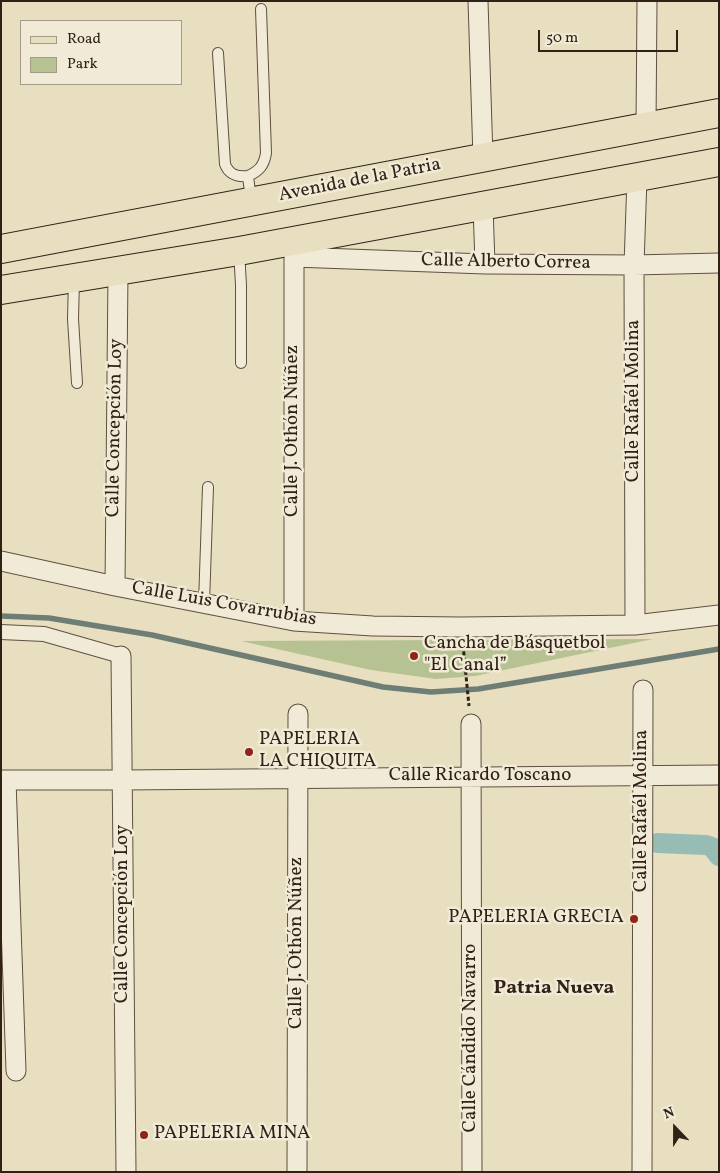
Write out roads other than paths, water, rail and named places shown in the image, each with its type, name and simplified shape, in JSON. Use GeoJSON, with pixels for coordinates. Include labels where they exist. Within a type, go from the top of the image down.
{"type":"FeatureCollection","features":[{"type":"Feature","properties":{"kind":"main road","name":"Avenida de la Patria"},"geometry":{"type":"LineString","coordinates":[[1,249],[249,189],[483,158],[719,113]]}},
{"type":"Feature","properties":{"kind":"main road"},"geometry":{"type":"LineString","coordinates":[[1,290],[240,251],[294,249],[484,206],[719,162]]}},
{"type":"Feature","properties":{"kind":"street"},"geometry":{"type":"LineString","coordinates":[[478,1],[483,158]]}},
{"type":"Feature","properties":{"kind":"street"},"geometry":{"type":"LineString","coordinates":[[646,127],[647,1]]}},
{"type":"Feature","properties":{"kind":"street","name":"Calle Rafaél Molina"},"geometry":{"type":"LineString","coordinates":[[635,625],[634,265],[638,178]]}},
{"type":"Feature","properties":{"kind":"street"},"geometry":{"type":"LineString","coordinates":[[484,206],[485,264]]}},
{"type":"Feature","properties":{"kind":"street","name":"Calle Alberto Correa"},"geometry":{"type":"LineString","coordinates":[[294,249],[485,264],[634,265],[719,263]]}},
{"type":"Feature","properties":{"kind":"street","name":"Calle J. Othón Núñez"},"geometry":{"type":"LineString","coordinates":[[294,249],[294,621]]}},
{"type":"Feature","properties":{"kind":"street","name":"Calle Concepción Loy"},"geometry":{"type":"LineString","coordinates":[[115,586],[118,271]]}},
{"type":"Feature","properties":{"kind":"street","name":"Calle Luis Covarrubias"},"geometry":{"type":"LineString","coordinates":[[1,561],[115,586],[294,621],[373,626],[635,625],[719,615]]}},
{"type":"Feature","properties":{"kind":"street"},"geometry":{"type":"LineString","coordinates":[[1,632],[44,634],[121,656]]}},
{"type":"Feature","properties":{"kind":"street","name":"Calle Concepción Loy"},"geometry":{"type":"LineString","coordinates":[[121,656],[126,1172]]}},
{"type":"Feature","properties":{"kind":"street","name":"Calle Rafaél Molina"},"geometry":{"type":"LineString","coordinates":[[642,1172],[643,690]]}},
{"type":"Feature","properties":{"kind":"street","name":"Calle J. Othón Núñez"},"geometry":{"type":"LineString","coordinates":[[297,1172],[298,714]]}},
{"type":"Feature","properties":{"kind":"street","name":"Calle Cándido Navarro"},"geometry":{"type":"LineString","coordinates":[[471,724],[472,1172]]}},
{"type":"Feature","properties":{"kind":"street","name":"Calle Ricardo Toscano"},"geometry":{"type":"LineString","coordinates":[[4,780],[719,775]]}},
{"type":"Feature","properties":{"kind":"street"},"geometry":{"type":"LineString","coordinates":[[4,780],[16,1071]]}},
{"type":"Feature","properties":{"kind":"lane"},"geometry":{"type":"LineString","coordinates":[[218,53],[225,164],[229,171],[249,189],[256,172],[262,166],[266,153],[261,9]]}},
{"type":"Feature","properties":{"kind":"lane"},"geometry":{"type":"LineString","coordinates":[[240,251],[242,284],[241,363]]}},
{"type":"Feature","properties":{"kind":"lane"},"geometry":{"type":"LineString","coordinates":[[74,277],[73,319],[77,383]]}},
{"type":"Feature","properties":{"kind":"lane"},"geometry":{"type":"LineString","coordinates":[[204,603],[208,488]]}},
{"type":"Feature","properties":{"kind":"waterway"},"geometry":{"type":"LineString","coordinates":[[1,616],[49,618],[152,635],[383,687],[431,692],[478,689],[719,649]]}},
{"type":"Feature","properties":{"kind":"waterway"},"geometry":{"type":"LineString","coordinates":[[657,843],[706,845],[712,847],[719,856]]}},
{"type":"Feature","properties":{"kind":"place","name":"Cancha de Básquetbol \"El Canal”"},"geometry":{"type":"Point","coordinates":[414,656]}},
{"type":"Feature","properties":{"kind":"place","name":"PAPELERIA LA CHIQUITA"},"geometry":{"type":"Point","coordinates":[249,752]}},
{"type":"Feature","properties":{"kind":"place","name":"PAPELERIA GRECIA"},"geometry":{"type":"Point","coordinates":[634,919]}},
{"type":"Feature","properties":{"kind":"place","name":"PAPELERIA MINA"},"geometry":{"type":"Point","coordinates":[144,1135]}},
{"type":"Feature","properties":{"kind":"district","name":"Patria Nueva"},"geometry":{"type":"Point","coordinates":[554,989]}}]}
